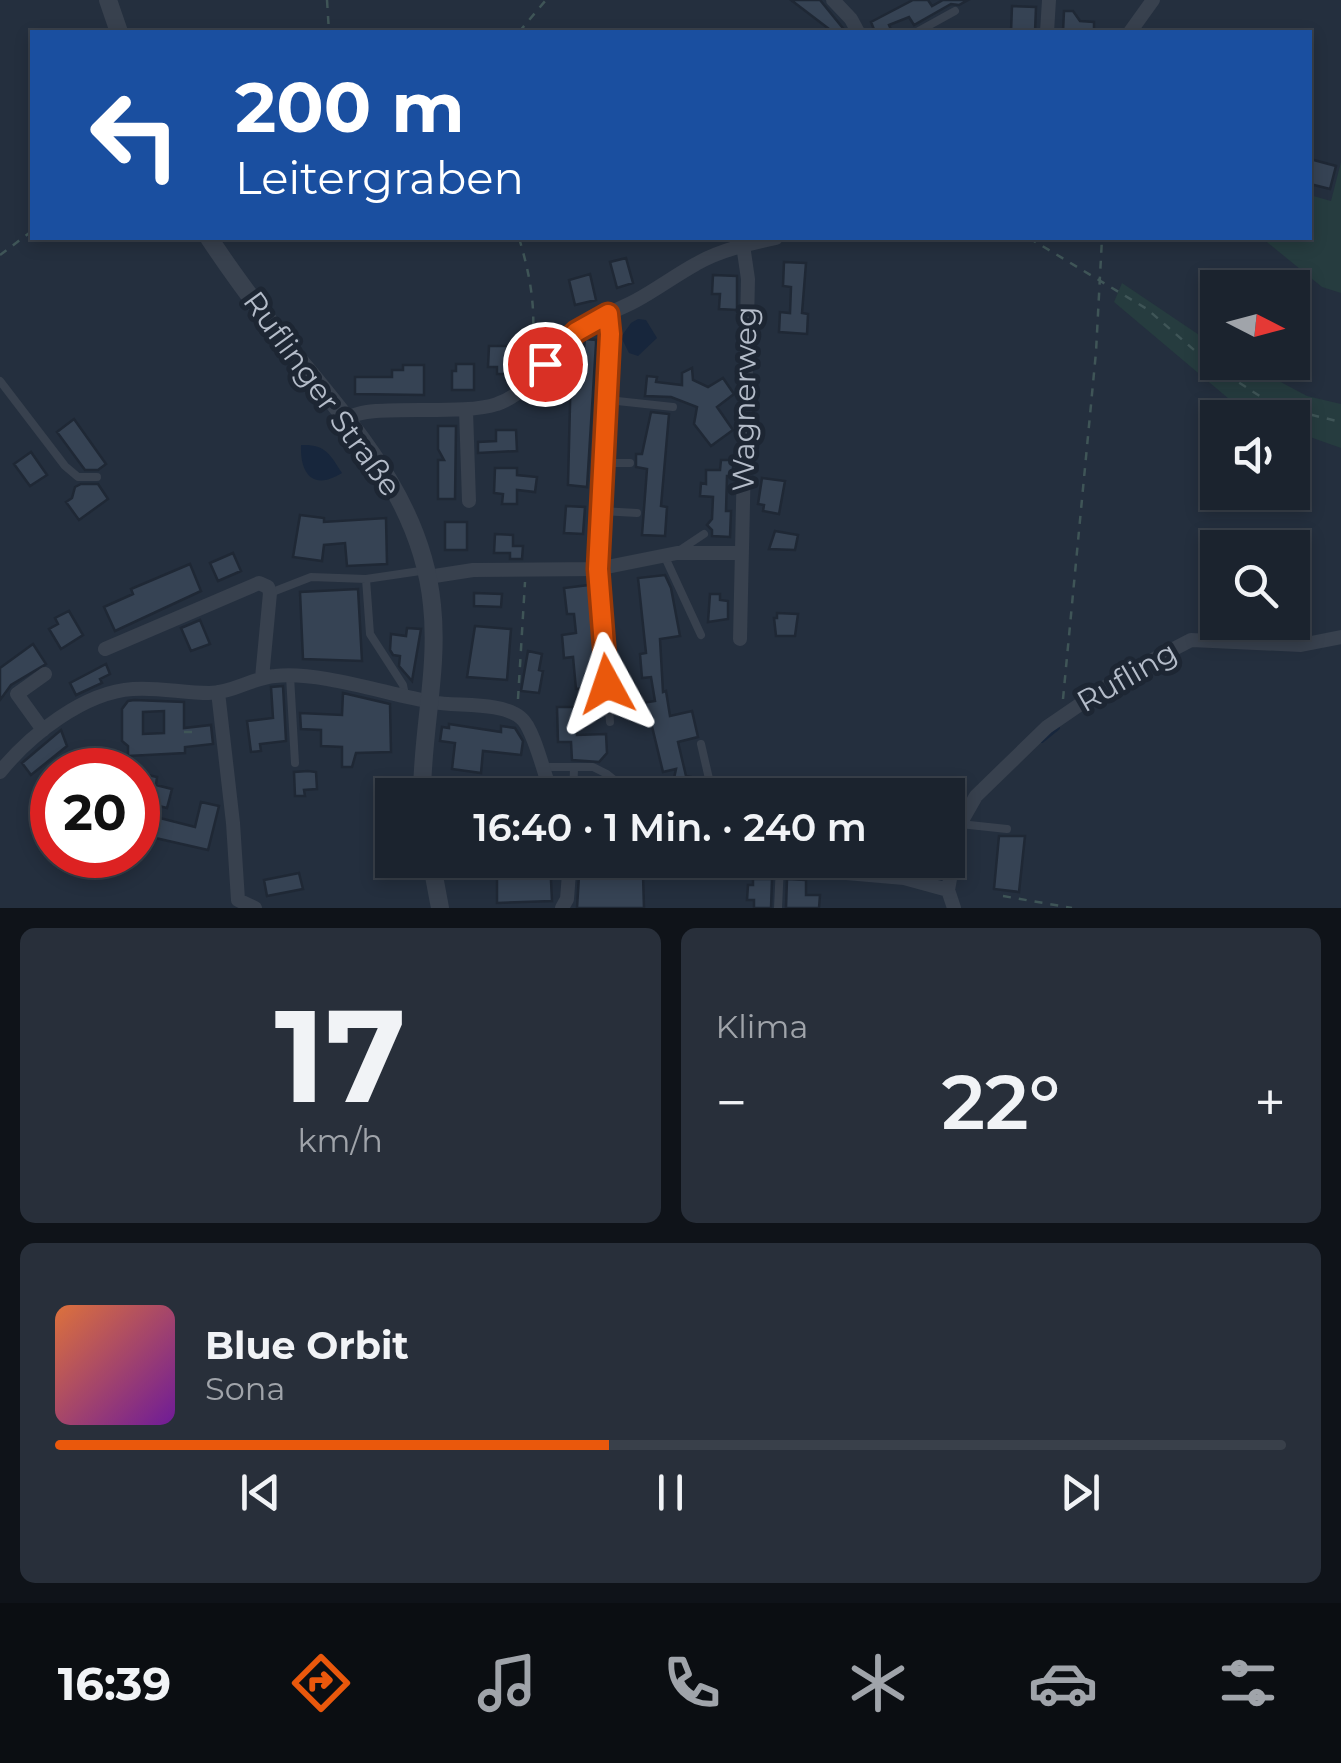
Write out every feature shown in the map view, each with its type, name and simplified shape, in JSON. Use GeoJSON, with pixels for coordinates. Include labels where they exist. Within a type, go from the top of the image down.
{"type":"FeatureCollection","features":[{"type":"Feature","properties":{"kind":"street"},"geometry":{"type":"LineString","coordinates":[[108,0],[118,30]]}},
{"type":"Feature","properties":{"kind":"street"},"geometry":{"type":"LineString","coordinates":[[832,0],[857,30]]}},
{"type":"Feature","properties":{"kind":"street"},"geometry":{"type":"LineString","coordinates":[[1048,0],[1048,30]]}},
{"type":"Feature","properties":{"kind":"street"},"geometry":{"type":"LineString","coordinates":[[1131,30],[1153,0]]}},
{"type":"Feature","properties":{"kind":"street","name":"Ruflinger Straße"},"geometry":{"type":"LineString","coordinates":[[210,240],[347,419],[395,488],[415,533],[427,573],[434,628],[423,778]]}},
{"type":"Feature","properties":{"kind":"street"},"geometry":{"type":"LineString","coordinates":[[347,419],[362,411],[466,410],[498,404],[525,386],[576,332],[696,264],[767,240]]}},
{"type":"Feature","properties":{"kind":"street","name":"Wagnerweg"},"geometry":{"type":"LineString","coordinates":[[740,639],[748,279],[743,245]]}},
{"type":"Feature","properties":{"kind":"street"},"geometry":{"type":"LineString","coordinates":[[598,569],[608,400],[608,314]]}},
{"type":"Feature","properties":{"kind":"street"},"geometry":{"type":"LineString","coordinates":[[466,410],[468,501]]}},
{"type":"Feature","properties":{"kind":"street"},"geometry":{"type":"LineString","coordinates":[[427,573],[598,569],[670,554],[742,553]]}},
{"type":"Feature","properties":{"kind":"street"},"geometry":{"type":"LineString","coordinates":[[106,648],[264,584],[270,593],[262,678]]}},
{"type":"Feature","properties":{"kind":"street","name":"Rufling"},"geometry":{"type":"LineString","coordinates":[[965,815],[976,796],[1061,717],[1120,678],[1192,640],[1302,645],[1341,637]]}},
{"type":"Feature","properties":{"kind":"street"},"geometry":{"type":"LineString","coordinates":[[42,730],[18,694],[45,674]]}},
{"type":"Feature","properties":{"kind":"street"},"geometry":{"type":"LineString","coordinates":[[0,772],[42,730],[74,709],[124,690],[218,692],[262,678],[290,676],[518,715],[527,726],[546,778]]}},
{"type":"Feature","properties":{"kind":"street"},"geometry":{"type":"LineString","coordinates":[[218,692],[233,823],[234,904],[255,908]]}},
{"type":"Feature","properties":{"kind":"street"},"geometry":{"type":"LineString","coordinates":[[434,878],[440,908]]}},
{"type":"Feature","properties":{"kind":"street"},"geometry":{"type":"LineString","coordinates":[[562,908],[569,878]]}},
{"type":"Feature","properties":{"kind":"street"},"geometry":{"type":"LineString","coordinates":[[904,878],[948,890]]}},
{"type":"Feature","properties":{"kind":"street"},"geometry":{"type":"LineString","coordinates":[[950,878],[948,890],[954,908]]}},
{"type":"Feature","properties":{"kind":"lane"},"geometry":{"type":"LineString","coordinates":[[921,30],[954,11]]}},
{"type":"Feature","properties":{"kind":"lane"},"geometry":{"type":"LineString","coordinates":[[0,381],[66,466],[78,477],[97,477]]}},
{"type":"Feature","properties":{"kind":"lane"},"geometry":{"type":"LineString","coordinates":[[608,400],[674,407]]}},
{"type":"Feature","properties":{"kind":"lane"},"geometry":{"type":"LineString","coordinates":[[604,462],[630,463]]}},
{"type":"Feature","properties":{"kind":"lane"},"geometry":{"type":"LineString","coordinates":[[602,511],[637,512]]}},
{"type":"Feature","properties":{"kind":"lane"},"geometry":{"type":"LineString","coordinates":[[701,636],[670,554],[704,534]]}},
{"type":"Feature","properties":{"kind":"lane"},"geometry":{"type":"LineString","coordinates":[[598,569],[610,722]]}},
{"type":"Feature","properties":{"kind":"lane"},"geometry":{"type":"LineString","coordinates":[[270,593],[311,577],[366,579],[427,573]]}},
{"type":"Feature","properties":{"kind":"lane"},"geometry":{"type":"LineString","coordinates":[[366,579],[370,634],[403,685],[405,695]]}},
{"type":"Feature","properties":{"kind":"lane"},"geometry":{"type":"LineString","coordinates":[[290,676],[295,762]]}},
{"type":"Feature","properties":{"kind":"lane"},"geometry":{"type":"LineString","coordinates":[[701,744],[709,778]]}},
{"type":"Feature","properties":{"kind":"lane"},"geometry":{"type":"LineString","coordinates":[[542,767],[593,766],[611,778]]}},
{"type":"Feature","properties":{"kind":"lane"},"geometry":{"type":"LineString","coordinates":[[574,769],[574,778]]}},
{"type":"Feature","properties":{"kind":"lane"},"geometry":{"type":"LineString","coordinates":[[965,825],[1007,829]]}},
{"type":"Feature","properties":{"kind":"lane"},"geometry":{"type":"LineString","coordinates":[[778,908],[779,878]]}},
{"type":"Feature","properties":{"kind":"path"},"geometry":{"type":"LineString","coordinates":[[328,0],[329,30]]}},
{"type":"Feature","properties":{"kind":"path"},"geometry":{"type":"LineString","coordinates":[[521,30],[546,0]]}},
{"type":"Feature","properties":{"kind":"path"},"geometry":{"type":"LineString","coordinates":[[0,256],[30,234]]}},
{"type":"Feature","properties":{"kind":"path"},"geometry":{"type":"LineString","coordinates":[[520,240],[534,298],[535,335],[525,386]]}},
{"type":"Feature","properties":{"kind":"path"},"geometry":{"type":"LineString","coordinates":[[1032,240],[1147,309],[1210,363],[1275,406],[1341,422]]}},
{"type":"Feature","properties":{"kind":"path"},"geometry":{"type":"LineString","coordinates":[[1061,717],[1096,352],[1102,240]]}},
{"type":"Feature","properties":{"kind":"path"},"geometry":{"type":"LineString","coordinates":[[518,715],[525,570]]}},
{"type":"Feature","properties":{"kind":"path"},"geometry":{"type":"LineString","coordinates":[[184,732],[194,732]]}},
{"type":"Feature","properties":{"kind":"path"},"geometry":{"type":"LineString","coordinates":[[1003,896],[1072,908]]}},
{"type":"Feature","properties":{"kind":"green space"},"geometry":{"type":"Polygon","coordinates":[[[1341,162],[1341,293],[1322,287],[1310,277],[1310,270],[1301,270],[1264,240],[1312,240],[1312,196],[1331,201],[1341,162]]]}},
{"type":"Feature","properties":{"kind":"green space"},"geometry":{"type":"Polygon","coordinates":[[[1122,283],[1200,336],[1200,375],[1114,302],[1122,283]]]}},
{"type":"Feature","properties":{"kind":"green space"},"geometry":{"type":"Polygon","coordinates":[[[1206,380],[1277,380],[1307,396],[1341,404],[1341,448],[1310,437],[1310,400],[1230,400],[1206,380]]]}},
{"type":"Feature","properties":{"kind":"water"},"geometry":{"type":"Polygon","coordinates":[[[638,319],[646,320],[657,338],[638,356],[629,353],[621,337],[638,319]]]}},
{"type":"Feature","properties":{"kind":"water"},"geometry":{"type":"Polygon","coordinates":[[[301,445],[316,446],[326,452],[342,473],[323,480],[310,477],[303,464],[301,445]]]}},
{"type":"Feature","properties":{"kind":"building"},"geometry":{"type":"Polygon","coordinates":[[[791,0],[820,0],[844,30],[830,30],[791,0]]]}},
{"type":"Feature","properties":{"kind":"building"},"geometry":{"type":"Polygon","coordinates":[[[913,0],[928,0],[932,6],[943,0],[968,0],[951,4],[914,25],[909,17],[889,25],[891,30],[874,30],[871,22],[913,0]]]}},
{"type":"Feature","properties":{"kind":"building"},"geometry":{"type":"Polygon","coordinates":[[[1012,6],[1036,7],[1035,30],[1011,30],[1012,6]]]}},
{"type":"Feature","properties":{"kind":"building"},"geometry":{"type":"Polygon","coordinates":[[[1064,11],[1073,11],[1080,21],[1094,22],[1094,30],[1063,30],[1064,11]]]}},
{"type":"Feature","properties":{"kind":"building"},"geometry":{"type":"Polygon","coordinates":[[[1312,160],[1336,166],[1330,189],[1312,184],[1312,160]]]}},
{"type":"Feature","properties":{"kind":"building"},"geometry":{"type":"Polygon","coordinates":[[[626,258],[633,283],[617,288],[610,262],[626,258]]]}},
{"type":"Feature","properties":{"kind":"building"},"geometry":{"type":"Polygon","coordinates":[[[784,262],[806,263],[802,313],[808,314],[807,334],[779,332],[780,312],[790,313],[791,287],[783,286],[784,262]]]}},
{"type":"Feature","properties":{"kind":"building"},"geometry":{"type":"Polygon","coordinates":[[[590,274],[596,300],[575,305],[569,280],[590,274]]]}},
{"type":"Feature","properties":{"kind":"building"},"geometry":{"type":"Polygon","coordinates":[[[713,275],[737,276],[737,310],[719,309],[720,294],[712,294],[713,275]]]}},
{"type":"Feature","properties":{"kind":"building"},"geometry":{"type":"Polygon","coordinates":[[[585,339],[596,340],[587,487],[568,485],[571,365],[582,366],[585,339]]]}},
{"type":"Feature","properties":{"kind":"building"},"geometry":{"type":"Polygon","coordinates":[[[489,346],[518,346],[518,374],[497,374],[497,367],[488,367],[489,346]]]}},
{"type":"Feature","properties":{"kind":"building"},"geometry":{"type":"Polygon","coordinates":[[[456,364],[474,364],[474,390],[452,390],[456,364]]]}},
{"type":"Feature","properties":{"kind":"building"},"geometry":{"type":"Polygon","coordinates":[[[403,365],[424,365],[424,395],[355,394],[355,377],[392,377],[392,370],[403,370],[403,365]]]}},
{"type":"Feature","properties":{"kind":"building"},"geometry":{"type":"Polygon","coordinates":[[[692,368],[693,380],[708,387],[723,378],[734,394],[717,407],[733,430],[711,446],[694,424],[697,407],[671,397],[645,396],[647,376],[657,377],[656,382],[682,385],[682,373],[692,368]]]}},
{"type":"Feature","properties":{"kind":"building"},"geometry":{"type":"Polygon","coordinates":[[[651,412],[669,414],[661,506],[667,507],[665,536],[642,535],[647,469],[636,467],[636,454],[642,454],[651,412]]]}},
{"type":"Feature","properties":{"kind":"building"},"geometry":{"type":"Polygon","coordinates":[[[74,419],[106,464],[98,470],[85,470],[57,432],[74,419]]]}},
{"type":"Feature","properties":{"kind":"building"},"geometry":{"type":"Polygon","coordinates":[[[438,426],[456,426],[455,499],[438,499],[438,460],[444,460],[438,449],[438,426]]]}},
{"type":"Feature","properties":{"kind":"building"},"geometry":{"type":"Polygon","coordinates":[[[496,430],[516,430],[517,451],[478,453],[478,442],[496,441],[496,430]]]}},
{"type":"Feature","properties":{"kind":"building"},"geometry":{"type":"Polygon","coordinates":[[[31,452],[47,475],[30,486],[14,464],[31,452]]]}},
{"type":"Feature","properties":{"kind":"building"},"geometry":{"type":"Polygon","coordinates":[[[721,460],[733,460],[733,476],[727,476],[730,537],[712,536],[707,525],[712,519],[713,497],[700,496],[701,483],[706,484],[706,470],[720,470],[721,460]]]}},
{"type":"Feature","properties":{"kind":"building"},"geometry":{"type":"Polygon","coordinates":[[[495,468],[517,468],[517,475],[537,477],[535,492],[517,490],[517,504],[502,504],[503,494],[494,493],[495,468]]]}},
{"type":"Feature","properties":{"kind":"building"},"geometry":{"type":"Polygon","coordinates":[[[762,478],[785,481],[779,514],[763,511],[764,505],[758,504],[762,478]]]}},
{"type":"Feature","properties":{"kind":"building"},"geometry":{"type":"Polygon","coordinates":[[[81,484],[98,484],[108,499],[79,520],[66,502],[81,484]]]}},
{"type":"Feature","properties":{"kind":"building"},"geometry":{"type":"Polygon","coordinates":[[[566,506],[585,507],[583,534],[564,533],[566,506]]]}},
{"type":"Feature","properties":{"kind":"building"},"geometry":{"type":"Polygon","coordinates":[[[300,515],[324,518],[324,522],[386,518],[387,564],[347,566],[345,543],[324,545],[322,561],[293,557],[300,515]]]}},
{"type":"Feature","properties":{"kind":"building"},"geometry":{"type":"Polygon","coordinates":[[[445,522],[467,522],[467,550],[445,550],[445,522]]]}},
{"type":"Feature","properties":{"kind":"building"},"geometry":{"type":"Polygon","coordinates":[[[775,531],[798,535],[795,550],[769,549],[775,531]]]}},
{"type":"Feature","properties":{"kind":"building"},"geometry":{"type":"Polygon","coordinates":[[[495,534],[513,535],[513,546],[523,546],[522,559],[510,559],[510,553],[494,553],[495,534]]]}},
{"type":"Feature","properties":{"kind":"building"},"geometry":{"type":"Polygon","coordinates":[[[233,553],[241,571],[218,581],[210,563],[233,553]]]}},
{"type":"Feature","properties":{"kind":"building"},"geometry":{"type":"Polygon","coordinates":[[[190,564],[201,591],[115,631],[104,607],[133,594],[131,589],[190,564]]]}},
{"type":"Feature","properties":{"kind":"building"},"geometry":{"type":"Polygon","coordinates":[[[665,575],[671,588],[680,636],[660,639],[663,692],[666,691],[670,716],[692,711],[698,737],[678,742],[686,776],[696,778],[674,778],[676,769],[663,772],[649,714],[644,715],[642,703],[655,701],[651,677],[642,678],[640,654],[646,653],[638,578],[665,575]]]}},
{"type":"Feature","properties":{"kind":"building"},"geometry":{"type":"Polygon","coordinates":[[[589,585],[597,687],[576,689],[573,657],[564,658],[562,635],[576,633],[574,614],[567,614],[564,588],[589,585]]]}},
{"type":"Feature","properties":{"kind":"building"},"geometry":{"type":"Polygon","coordinates":[[[358,589],[362,661],[303,659],[300,592],[358,589]]]}},
{"type":"Feature","properties":{"kind":"building"},"geometry":{"type":"Polygon","coordinates":[[[474,593],[502,594],[501,607],[474,606],[474,593]]]}},
{"type":"Feature","properties":{"kind":"building"},"geometry":{"type":"Polygon","coordinates":[[[710,594],[720,594],[720,600],[728,601],[728,619],[708,622],[710,594]]]}},
{"type":"Feature","properties":{"kind":"building"},"geometry":{"type":"Polygon","coordinates":[[[69,611],[83,635],[61,649],[49,629],[58,624],[55,618],[69,611]]]}},
{"type":"Feature","properties":{"kind":"building"},"geometry":{"type":"Polygon","coordinates":[[[777,613],[798,614],[795,636],[776,636],[777,613]]]}},
{"type":"Feature","properties":{"kind":"building"},"geometry":{"type":"Polygon","coordinates":[[[200,620],[210,644],[191,651],[181,628],[200,620]]]}},
{"type":"Feature","properties":{"kind":"building"},"geometry":{"type":"Polygon","coordinates":[[[475,626],[511,629],[507,680],[467,677],[475,626]]]}},
{"type":"Feature","properties":{"kind":"building"},"geometry":{"type":"Polygon","coordinates":[[[407,628],[421,629],[412,681],[399,666],[400,656],[390,650],[391,634],[406,636],[407,628]]]}},
{"type":"Feature","properties":{"kind":"building"},"geometry":{"type":"Polygon","coordinates":[[[33,644],[46,664],[11,685],[0,700],[0,668],[33,644]]]}},
{"type":"Feature","properties":{"kind":"building"},"geometry":{"type":"Polygon","coordinates":[[[528,651],[542,654],[539,693],[521,691],[528,651]]]}},
{"type":"Feature","properties":{"kind":"building"},"geometry":{"type":"Polygon","coordinates":[[[106,664],[110,674],[100,679],[102,683],[76,695],[70,683],[106,664]]]}},
{"type":"Feature","properties":{"kind":"building"},"geometry":{"type":"Polygon","coordinates":[[[283,686],[286,741],[260,744],[261,751],[251,752],[247,721],[273,718],[271,687],[283,686]]]}},
{"type":"Feature","properties":{"kind":"building"},"geometry":{"type":"Polygon","coordinates":[[[343,693],[390,704],[391,752],[356,753],[352,767],[342,767],[342,747],[321,746],[321,730],[301,729],[300,713],[342,715],[343,693]]]}},
{"type":"Feature","properties":{"kind":"building"},"geometry":{"type":"Polygon","coordinates":[[[134,700],[184,702],[184,728],[211,725],[213,744],[185,747],[185,753],[160,754],[160,748],[128,748],[122,741],[122,709],[134,700]],[[164,711],[143,712],[143,734],[164,733],[164,711]]]}},
{"type":"Feature","properties":{"kind":"building"},"geometry":{"type":"Polygon","coordinates":[[[557,707],[577,707],[577,735],[606,734],[607,753],[599,762],[572,760],[571,742],[558,742],[557,707]]]}},
{"type":"Feature","properties":{"kind":"building"},"geometry":{"type":"Polygon","coordinates":[[[449,724],[501,732],[501,726],[515,728],[523,741],[521,755],[483,751],[481,773],[452,769],[455,743],[440,741],[442,727],[449,728],[449,724]]]}},
{"type":"Feature","properties":{"kind":"building"},"geometry":{"type":"Polygon","coordinates":[[[61,730],[67,746],[40,748],[61,730]]]}},
{"type":"Feature","properties":{"kind":"building"},"geometry":{"type":"Polygon","coordinates":[[[30,756],[30,774],[22,763],[30,756]]]}},
{"type":"Feature","properties":{"kind":"building"},"geometry":{"type":"Polygon","coordinates":[[[294,772],[316,772],[317,789],[304,790],[305,796],[295,796],[294,772]]]}},
{"type":"Feature","properties":{"kind":"building"},"geometry":{"type":"Polygon","coordinates":[[[160,786],[172,789],[167,808],[160,806],[160,786]]]}},
{"type":"Feature","properties":{"kind":"building"},"geometry":{"type":"Polygon","coordinates":[[[201,802],[219,806],[208,850],[160,839],[160,818],[195,827],[201,802]]]}},
{"type":"Feature","properties":{"kind":"building"},"geometry":{"type":"Polygon","coordinates":[[[999,836],[1025,836],[1019,892],[994,889],[999,836]]]}},
{"type":"Feature","properties":{"kind":"building"},"geometry":{"type":"Polygon","coordinates":[[[299,873],[303,889],[267,896],[264,880],[299,873]]]}},
{"type":"Feature","properties":{"kind":"building"},"geometry":{"type":"Polygon","coordinates":[[[497,878],[551,878],[552,901],[497,903],[497,878]]]}},
{"type":"Feature","properties":{"kind":"building"},"geometry":{"type":"Polygon","coordinates":[[[579,878],[643,878],[644,908],[577,908],[579,878]]]}},
{"type":"Feature","properties":{"kind":"building"},"geometry":{"type":"Polygon","coordinates":[[[753,879],[772,879],[771,908],[754,908],[754,900],[747,900],[748,885],[753,885],[753,879]]]}},
{"type":"Feature","properties":{"kind":"building"},"geometry":{"type":"Polygon","coordinates":[[[787,879],[806,880],[806,895],[820,895],[819,908],[786,908],[787,879]]]}},
{"type":"Feature","properties":{"kind":"waterway"},"geometry":{"type":"LineString","coordinates":[[1042,741],[1058,728]]}},
{"type":"Feature","properties":{"kind":"route"},"geometry":{"type":"LineString","coordinates":[[545,364],[576,332],[608,314],[598,569],[607,684]]}}]}
